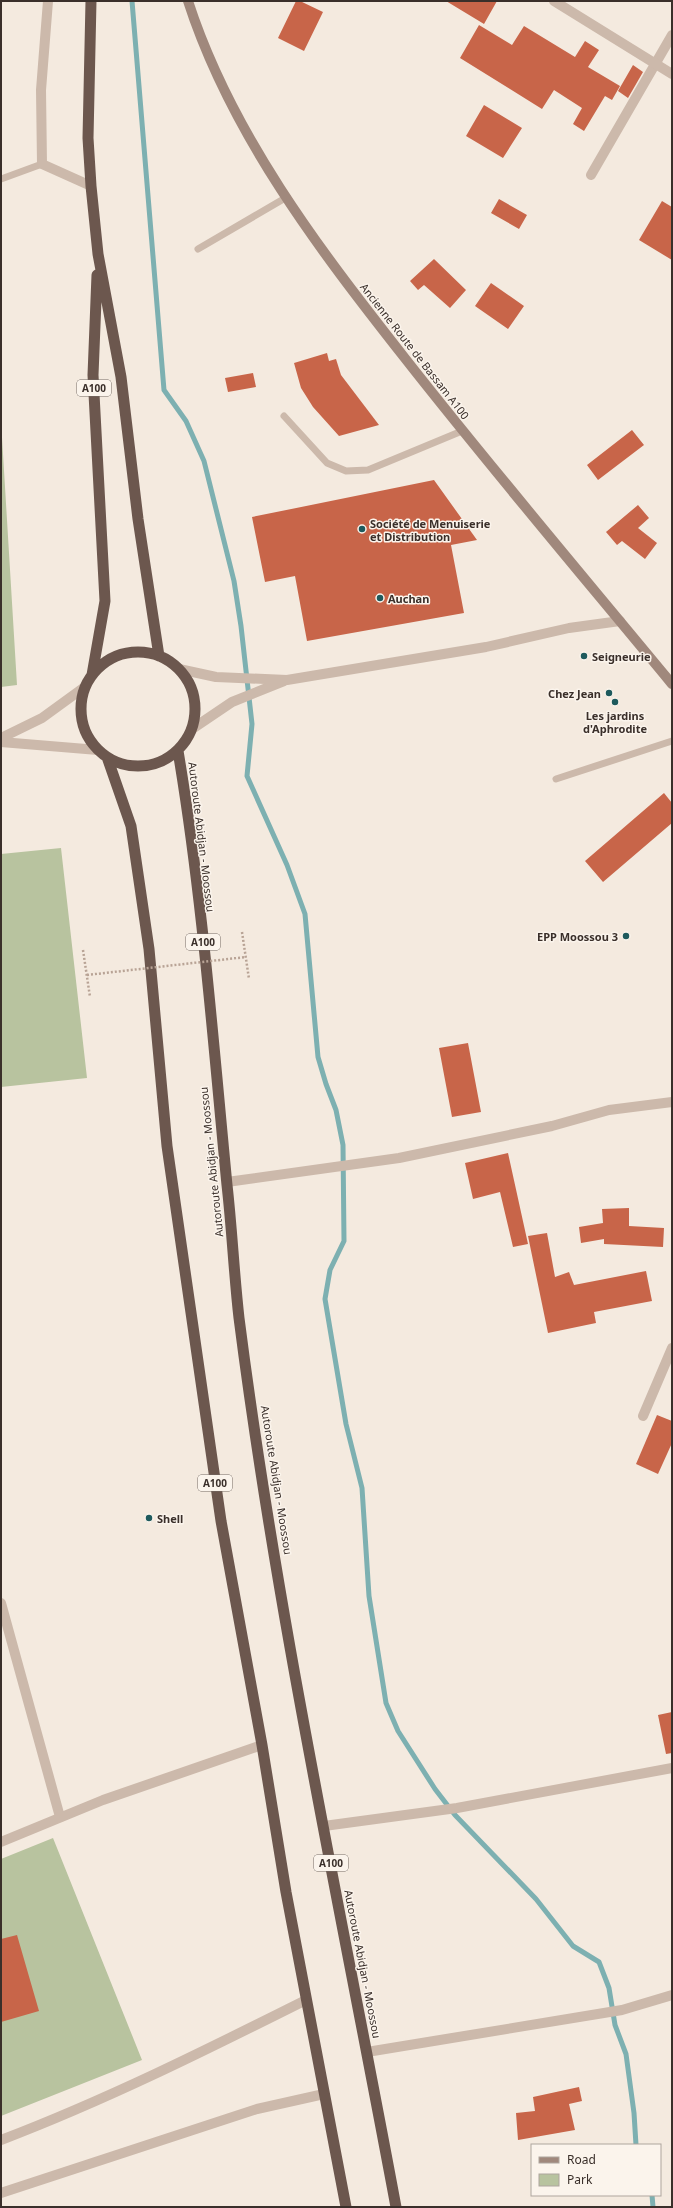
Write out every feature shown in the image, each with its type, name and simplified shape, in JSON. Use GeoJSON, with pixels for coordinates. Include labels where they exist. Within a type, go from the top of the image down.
{"type":"FeatureCollection","features":[{"type":"Feature","properties":{"kind":"highway","name":"A100"},"geometry":{"type":"LineString","coordinates":[[90,1],[88,138],[98,254],[121,377],[138,519],[159,656]]}},
{"type":"Feature","properties":{"kind":"highway","name":"A100"},"geometry":{"type":"LineString","coordinates":[[92,675],[106,601],[93,375],[98,254]]}},
{"type":"Feature","properties":{"kind":"highway"},"geometry":{"type":"LineString","coordinates":[[141,652],[159,656],[179,669],[188,682],[194,697],[195,713],[192,729],[186,741],[178,751],[162,762],[144,766],[124,765],[107,757],[98,750],[88,736],[82,720],[82,703],[86,686],[92,675],[106,662],[122,654],[141,652]]}},
{"type":"Feature","properties":{"kind":"highway","name":"Autoroute Abidjan - Moossou"},"geometry":{"type":"LineString","coordinates":[[178,751],[189,815],[227,1182],[239,1316],[267,1510],[324,1826],[396,2207]]}},
{"type":"Feature","properties":{"kind":"highway","name":"A100"},"geometry":{"type":"LineString","coordinates":[[107,757],[131,826],[150,949],[167,1146],[221,1521],[262,1745],[306,2000],[346,2207]]}},
{"type":"Feature","properties":{"kind":"main road","name":"Ancienne Route de Bassam A100"},"geometry":{"type":"LineString","coordinates":[[190,2],[221,83],[251,139],[320,246],[361,302],[462,431],[672,684]]}},
{"type":"Feature","properties":{"kind":"street"},"geometry":{"type":"LineString","coordinates":[[48,1],[41,90],[42,164],[91,186]]}},
{"type":"Feature","properties":{"kind":"street"},"geometry":{"type":"LineString","coordinates":[[554,1],[672,74]]}},
{"type":"Feature","properties":{"kind":"street"},"geometry":{"type":"LineString","coordinates":[[591,175],[672,35]]}},
{"type":"Feature","properties":{"kind":"street"},"geometry":{"type":"LineString","coordinates":[[179,669],[216,677],[288,680],[486,647],[569,628],[620,621]]}},
{"type":"Feature","properties":{"kind":"street"},"geometry":{"type":"LineString","coordinates":[[192,729],[232,702],[288,680]]}},
{"type":"Feature","properties":{"kind":"street"},"geometry":{"type":"LineString","coordinates":[[1,738],[42,718],[86,686]]}},
{"type":"Feature","properties":{"kind":"street"},"geometry":{"type":"LineString","coordinates":[[1,742],[98,750]]}},
{"type":"Feature","properties":{"kind":"street"},"geometry":{"type":"LineString","coordinates":[[227,1182],[399,1158],[552,1126],[609,1110],[672,1102]]}},
{"type":"Feature","properties":{"kind":"street"},"geometry":{"type":"LineString","coordinates":[[643,1416],[672,1348]]}},
{"type":"Feature","properties":{"kind":"street"},"geometry":{"type":"LineString","coordinates":[[1,1603],[60,1817]]}},
{"type":"Feature","properties":{"kind":"street"},"geometry":{"type":"LineString","coordinates":[[1,1842],[103,1800],[262,1745]]}},
{"type":"Feature","properties":{"kind":"street"},"geometry":{"type":"LineString","coordinates":[[324,1826],[457,1808],[672,1768]]}},
{"type":"Feature","properties":{"kind":"street"},"geometry":{"type":"LineString","coordinates":[[367,2052],[622,2010],[672,1995]]}},
{"type":"Feature","properties":{"kind":"street"},"geometry":{"type":"LineString","coordinates":[[1,2140],[50,2122],[158,2074],[306,2000]]}},
{"type":"Feature","properties":{"kind":"street"},"geometry":{"type":"LineString","coordinates":[[1,2193],[257,2109],[324,2094]]}},
{"type":"Feature","properties":{"kind":"lane"},"geometry":{"type":"LineString","coordinates":[[1,179],[42,164]]}},
{"type":"Feature","properties":{"kind":"lane"},"geometry":{"type":"LineString","coordinates":[[198,249],[287,196]]}},
{"type":"Feature","properties":{"kind":"lane"},"geometry":{"type":"LineString","coordinates":[[284,416],[327,463],[346,471],[368,470],[462,431]]}},
{"type":"Feature","properties":{"kind":"lane"},"geometry":{"type":"LineString","coordinates":[[556,779],[672,741]]}},
{"type":"Feature","properties":{"kind":"path"},"geometry":{"type":"LineString","coordinates":[[242,932],[249,979]]}},
{"type":"Feature","properties":{"kind":"path"},"geometry":{"type":"LineString","coordinates":[[84,950],[90,997]]}},
{"type":"Feature","properties":{"kind":"path"},"geometry":{"type":"LineString","coordinates":[[87,975],[246,957]]}},
{"type":"Feature","properties":{"kind":"green space"},"geometry":{"type":"Polygon","coordinates":[[[1,421],[17,685],[1,687],[1,421]]]}},
{"type":"Feature","properties":{"kind":"green space"},"geometry":{"type":"Polygon","coordinates":[[[61,848],[87,1078],[1,1087],[1,854],[61,848]]]}},
{"type":"Feature","properties":{"kind":"green space"},"geometry":{"type":"Polygon","coordinates":[[[53,1838],[142,2060],[1,2116],[1,1859],[53,1838]]]}},
{"type":"Feature","properties":{"kind":"building"},"geometry":{"type":"Polygon","coordinates":[[[296,1],[300,1],[323,12],[304,51],[278,38],[296,1]]]}},
{"type":"Feature","properties":{"kind":"building"},"geometry":{"type":"Polygon","coordinates":[[[446,1],[497,1],[484,24],[446,1]]]}},
{"type":"Feature","properties":{"kind":"building"},"geometry":{"type":"Polygon","coordinates":[[[479,25],[512,45],[524,26],[575,57],[585,41],[599,50],[588,67],[620,86],[612,100],[605,96],[584,131],[573,124],[582,108],[554,90],[542,109],[460,58],[479,25]]]}},
{"type":"Feature","properties":{"kind":"building"},"geometry":{"type":"Polygon","coordinates":[[[633,65],[643,72],[628,98],[618,91],[633,65]]]}},
{"type":"Feature","properties":{"kind":"building"},"geometry":{"type":"Polygon","coordinates":[[[484,105],[522,128],[503,158],[466,136],[484,105]]]}},
{"type":"Feature","properties":{"kind":"building"},"geometry":{"type":"Polygon","coordinates":[[[499,199],[527,215],[519,229],[491,213],[499,199]]]}},
{"type":"Feature","properties":{"kind":"building"},"geometry":{"type":"Polygon","coordinates":[[[662,201],[672,207],[672,260],[639,240],[662,201]]]}},
{"type":"Feature","properties":{"kind":"building"},"geometry":{"type":"Polygon","coordinates":[[[434,259],[466,290],[450,308],[424,285],[418,290],[410,281],[434,259]]]}},
{"type":"Feature","properties":{"kind":"building"},"geometry":{"type":"Polygon","coordinates":[[[491,283],[524,306],[508,329],[475,306],[491,283]]]}},
{"type":"Feature","properties":{"kind":"building"},"geometry":{"type":"Polygon","coordinates":[[[327,353],[329,361],[336,359],[341,375],[379,425],[339,436],[313,407],[301,388],[294,363],[327,353]]]}},
{"type":"Feature","properties":{"kind":"building"},"geometry":{"type":"Polygon","coordinates":[[[253,373],[256,387],[228,392],[225,378],[253,373]]]}},
{"type":"Feature","properties":{"kind":"building"},"geometry":{"type":"Polygon","coordinates":[[[632,430],[644,445],[598,480],[587,465],[632,430]]]}},
{"type":"Feature","properties":{"kind":"building"},"geometry":{"type":"Polygon","coordinates":[[[434,480],[477,540],[451,545],[464,613],[307,641],[295,576],[265,582],[252,517],[434,480]]]}},
{"type":"Feature","properties":{"kind":"building"},"geometry":{"type":"Polygon","coordinates":[[[638,505],[649,518],[638,528],[657,543],[645,559],[622,541],[617,545],[606,532],[638,505]]]}},
{"type":"Feature","properties":{"kind":"building"},"geometry":{"type":"Polygon","coordinates":[[[664,793],[672,803],[672,823],[603,882],[585,861],[664,793]]]}},
{"type":"Feature","properties":{"kind":"building"},"geometry":{"type":"Polygon","coordinates":[[[468,1043],[481,1112],[452,1117],[439,1048],[468,1043]]]}},
{"type":"Feature","properties":{"kind":"building"},"geometry":{"type":"Polygon","coordinates":[[[508,1153],[528,1244],[513,1247],[500,1192],[473,1199],[465,1163],[508,1153]]]}},
{"type":"Feature","properties":{"kind":"building"},"geometry":{"type":"Polygon","coordinates":[[[629,1208],[629,1226],[664,1228],[663,1247],[604,1244],[604,1239],[581,1243],[579,1227],[603,1223],[602,1209],[629,1208]]]}},
{"type":"Feature","properties":{"kind":"building"},"geometry":{"type":"Polygon","coordinates":[[[547,1233],[555,1277],[569,1272],[574,1285],[646,1271],[652,1301],[594,1312],[596,1323],[548,1333],[528,1236],[547,1233]]]}},
{"type":"Feature","properties":{"kind":"building"},"geometry":{"type":"Polygon","coordinates":[[[657,1415],[672,1421],[672,1443],[658,1474],[636,1464],[657,1415]]]}},
{"type":"Feature","properties":{"kind":"building"},"geometry":{"type":"Polygon","coordinates":[[[672,1712],[672,1753],[666,1754],[658,1715],[672,1712]]]}},
{"type":"Feature","properties":{"kind":"building"},"geometry":{"type":"Polygon","coordinates":[[[17,1935],[39,2011],[1,2022],[1,1939],[17,1935]]]}},
{"type":"Feature","properties":{"kind":"building"},"geometry":{"type":"Polygon","coordinates":[[[579,2087],[582,2101],[569,2104],[575,2130],[518,2140],[516,2113],[535,2111],[533,2097],[579,2087]]]}},
{"type":"Feature","properties":{"kind":"waterway"},"geometry":{"type":"LineString","coordinates":[[132,1],[164,390],[186,421],[204,461],[234,581],[241,626],[252,724],[247,776],[287,865],[305,914],[318,1057],[336,1110],[343,1145],[344,1241],[330,1270],[325,1299],[346,1424],[362,1488],[369,1596],[386,1703],[398,1731],[435,1789],[455,1815],[536,1899],[573,1946],[599,1962],[609,1988],[615,2025],[626,2054],[634,2113],[636,2144]]}},
{"type":"Feature","properties":{"kind":"waterway"},"geometry":{"type":"LineString","coordinates":[[652,2196],[653,2207]]}},
{"type":"Feature","properties":{"kind":"place","name":"Société de Menuiserie et Distribution"},"geometry":{"type":"Point","coordinates":[362,529]}},
{"type":"Feature","properties":{"kind":"place","name":"Auchan"},"geometry":{"type":"Point","coordinates":[380,598]}},
{"type":"Feature","properties":{"kind":"place","name":"Seigneurie"},"geometry":{"type":"Point","coordinates":[584,656]}},
{"type":"Feature","properties":{"kind":"place","name":"Chez Jean"},"geometry":{"type":"Point","coordinates":[609,693]}},
{"type":"Feature","properties":{"kind":"place","name":"Les jardins d'Aphrodite"},"geometry":{"type":"Point","coordinates":[615,702]}},
{"type":"Feature","properties":{"kind":"place","name":"EPP Moossou 3"},"geometry":{"type":"Point","coordinates":[626,936]}},
{"type":"Feature","properties":{"kind":"place","name":"Shell"},"geometry":{"type":"Point","coordinates":[149,1518]}}]}
